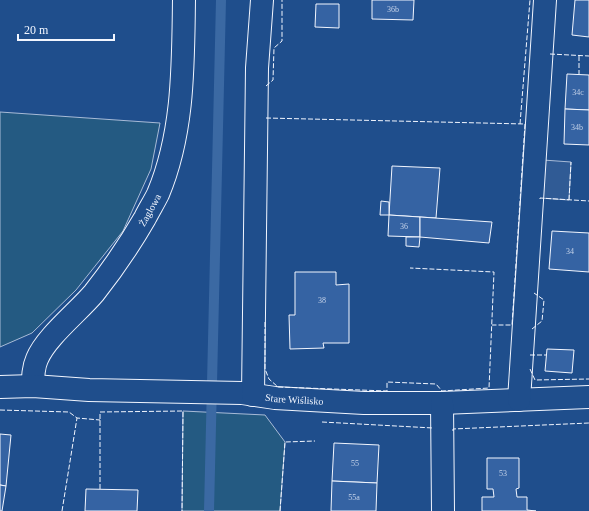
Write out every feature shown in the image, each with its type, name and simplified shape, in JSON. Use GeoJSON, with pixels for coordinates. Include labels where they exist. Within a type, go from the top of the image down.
{"type":"FeatureCollection","features":[{"type":"Feature","properties":{"kind":"street","name":"Żaglowa"},"geometry":{"type":"LineString","coordinates":[[33,386],[34,368],[40,353],[50,340],[93,294],[114,267],[158,195],[169,162],[176,133],[181,99],[184,0]]}},
{"type":"Feature","properties":{"kind":"street"},"geometry":{"type":"LineString","coordinates":[[248,394],[257,68],[262,0]]}},
{"type":"Feature","properties":{"kind":"street"},"geometry":{"type":"LineString","coordinates":[[519,400],[544,0]]}},
{"type":"Feature","properties":{"kind":"street","name":"Stare Wiślisko"},"geometry":{"type":"LineString","coordinates":[[0,387],[33,386],[88,390],[248,394],[275,398],[364,403],[442,403],[589,397]]}},
{"type":"Feature","properties":{"kind":"street"},"geometry":{"type":"LineString","coordinates":[[442,403],[443,511]]}},
{"type":"Feature","properties":{"kind":"shaded area"},"geometry":{"type":"Polygon","coordinates":[[[0,112],[160,123],[151,169],[123,231],[76,290],[32,333],[0,347],[0,112]]]}},
{"type":"Feature","properties":{"kind":"shaded area"},"geometry":{"type":"Polygon","coordinates":[[[543,160],[571,162],[569,200],[540,198],[543,160]]]}},
{"type":"Feature","properties":{"kind":"shaded area"},"geometry":{"type":"Polygon","coordinates":[[[183,411],[265,415],[285,442],[280,511],[182,511],[183,411]]]}},
{"type":"Feature","properties":{"kind":"building"},"geometry":{"type":"Polygon","coordinates":[[[372,0],[414,0],[413,20],[372,19],[372,0]]]}},
{"type":"Feature","properties":{"kind":"building"},"geometry":{"type":"Polygon","coordinates":[[[575,0],[589,0],[589,37],[572,35],[575,0]]]}},
{"type":"Feature","properties":{"kind":"building"},"geometry":{"type":"Polygon","coordinates":[[[316,4],[339,4],[339,28],[315,27],[316,4]]]}},
{"type":"Feature","properties":{"kind":"building"},"geometry":{"type":"Polygon","coordinates":[[[567,74],[589,75],[589,110],[565,109],[567,74]]]}},
{"type":"Feature","properties":{"kind":"building"},"geometry":{"type":"Polygon","coordinates":[[[565,109],[589,110],[589,145],[564,144],[565,109]]]}},
{"type":"Feature","properties":{"kind":"building"},"geometry":{"type":"Polygon","coordinates":[[[392,166],[440,168],[436,218],[389,215],[392,166]]]}},
{"type":"Feature","properties":{"kind":"building"},"geometry":{"type":"Polygon","coordinates":[[[381,201],[389,202],[389,215],[380,215],[381,201]]]}},
{"type":"Feature","properties":{"kind":"building"},"geometry":{"type":"Polygon","coordinates":[[[389,215],[420,217],[420,237],[388,236],[389,215]]]}},
{"type":"Feature","properties":{"kind":"building"},"geometry":{"type":"Polygon","coordinates":[[[420,217],[492,222],[489,243],[420,237],[420,217]]]}},
{"type":"Feature","properties":{"kind":"building"},"geometry":{"type":"Polygon","coordinates":[[[552,231],[589,233],[589,272],[549,269],[552,231]]]}},
{"type":"Feature","properties":{"kind":"building"},"geometry":{"type":"Polygon","coordinates":[[[406,237],[420,237],[419,247],[406,246],[406,237]]]}},
{"type":"Feature","properties":{"kind":"building"},"geometry":{"type":"Polygon","coordinates":[[[295,272],[336,272],[336,285],[349,284],[349,343],[323,343],[324,348],[290,349],[289,315],[295,315],[295,272]]]}},
{"type":"Feature","properties":{"kind":"building"},"geometry":{"type":"Polygon","coordinates":[[[547,349],[574,350],[572,373],[545,371],[547,349]]]}},
{"type":"Feature","properties":{"kind":"building"},"geometry":{"type":"Polygon","coordinates":[[[0,434],[11,435],[6,486],[0,485],[0,434]]]}},
{"type":"Feature","properties":{"kind":"building"},"geometry":{"type":"Polygon","coordinates":[[[334,443],[379,445],[377,483],[332,481],[334,443]]]}},
{"type":"Feature","properties":{"kind":"building"},"geometry":{"type":"Polygon","coordinates":[[[487,458],[519,458],[519,488],[516,489],[517,497],[527,497],[527,510],[536,511],[482,511],[482,497],[494,497],[493,489],[487,489],[487,458]]]}},
{"type":"Feature","properties":{"kind":"building"},"geometry":{"type":"Polygon","coordinates":[[[332,481],[377,483],[376,511],[331,511],[332,481]]]}},
{"type":"Feature","properties":{"kind":"building"},"geometry":{"type":"Polygon","coordinates":[[[0,485],[6,486],[2,511],[0,511],[0,485]]]}},
{"type":"Feature","properties":{"kind":"building"},"geometry":{"type":"Polygon","coordinates":[[[86,489],[138,490],[137,511],[85,511],[86,489]]]}},
{"type":"Feature","properties":{"kind":"waterway"},"geometry":{"type":"LineString","coordinates":[[209,511],[221,0]]}},
{"type":"Feature","properties":{"kind":"fence"},"geometry":{"type":"LineString","coordinates":[[266,86],[273,80],[274,48],[282,41],[282,0]]}},
{"type":"Feature","properties":{"kind":"fence"},"geometry":{"type":"LineString","coordinates":[[520,124],[530,0]]}},
{"type":"Feature","properties":{"kind":"fence"},"geometry":{"type":"LineString","coordinates":[[550,54],[589,56]]}},
{"type":"Feature","properties":{"kind":"fence"},"geometry":{"type":"LineString","coordinates":[[579,56],[579,74]]}},
{"type":"Feature","properties":{"kind":"fence"},"geometry":{"type":"LineString","coordinates":[[266,118],[525,124],[512,325],[492,325]]}},
{"type":"Feature","properties":{"kind":"fence"},"geometry":{"type":"LineString","coordinates":[[569,200],[571,162]]}},
{"type":"Feature","properties":{"kind":"fence"},"geometry":{"type":"LineString","coordinates":[[540,199],[589,201]]}},
{"type":"Feature","properties":{"kind":"fence"},"geometry":{"type":"LineString","coordinates":[[265,322],[265,369],[269,379],[278,387],[387,391],[387,382],[436,384],[442,391],[489,388],[494,272],[410,268]]}},
{"type":"Feature","properties":{"kind":"fence"},"geometry":{"type":"LineString","coordinates":[[532,329],[542,321],[544,300],[534,293]]}},
{"type":"Feature","properties":{"kind":"fence"},"geometry":{"type":"LineString","coordinates":[[530,355],[546,355]]}},
{"type":"Feature","properties":{"kind":"fence"},"geometry":{"type":"LineString","coordinates":[[530,369],[535,380],[589,379]]}},
{"type":"Feature","properties":{"kind":"fence"},"geometry":{"type":"LineString","coordinates":[[0,410],[69,412],[77,418],[100,421]]}},
{"type":"Feature","properties":{"kind":"fence"},"geometry":{"type":"LineString","coordinates":[[100,489],[100,412],[183,411],[182,511]]}},
{"type":"Feature","properties":{"kind":"fence"},"geometry":{"type":"LineString","coordinates":[[62,511],[77,418]]}},
{"type":"Feature","properties":{"kind":"fence"},"geometry":{"type":"LineString","coordinates":[[322,422],[433,428]]}},
{"type":"Feature","properties":{"kind":"fence"},"geometry":{"type":"LineString","coordinates":[[453,431],[453,429],[589,423]]}},
{"type":"Feature","properties":{"kind":"fence"},"geometry":{"type":"LineString","coordinates":[[280,511],[285,442],[315,441]]}}]}
